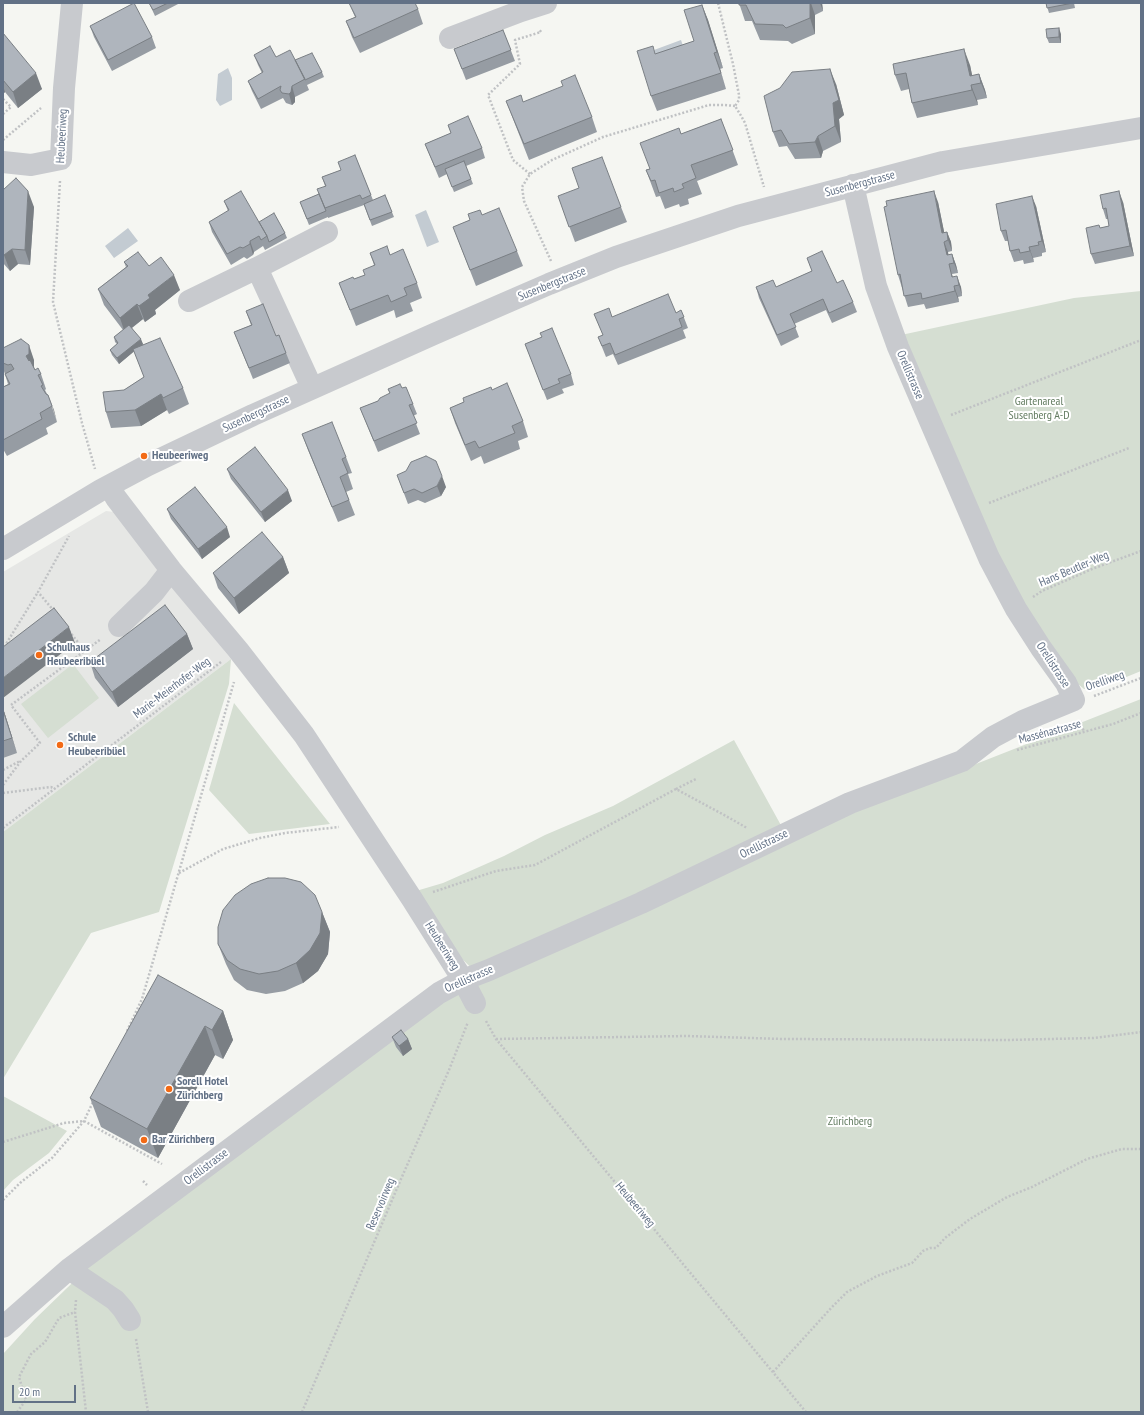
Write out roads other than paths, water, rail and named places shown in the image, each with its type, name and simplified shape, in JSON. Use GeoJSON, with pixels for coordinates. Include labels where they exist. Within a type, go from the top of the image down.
{"type":"FeatureCollection","features":[{"type":"Feature","properties":{"kind":"street","name":"Heubeeriweg"},"geometry":{"type":"LineString","coordinates":[[3,162],[31,165],[61,159],[64,88],[72,3]]}},
{"type":"Feature","properties":{"kind":"street"},"geometry":{"type":"LineString","coordinates":[[450,38],[546,3]]}},
{"type":"Feature","properties":{"kind":"street","name":"Susenbergstrasse"},"geometry":{"type":"LineString","coordinates":[[3,549],[103,479],[148,465],[312,388],[549,284],[616,258],[738,216],[943,162],[1141,128]]}},
{"type":"Feature","properties":{"kind":"street","name":"Orellistrasse"},"geometry":{"type":"LineString","coordinates":[[3,1327],[69,1269],[439,993],[463,980],[641,903],[850,803],[962,761],[993,737],[1023,721],[1074,700],[1066,683],[1016,609],[989,558],[968,512],[898,347],[876,286],[853,185]]}},
{"type":"Feature","properties":{"kind":"street"},"geometry":{"type":"LineString","coordinates":[[189,301],[327,232]]}},
{"type":"Feature","properties":{"kind":"street"},"geometry":{"type":"LineString","coordinates":[[257,268],[312,388]]}},
{"type":"Feature","properties":{"kind":"street","name":"Heubeeriweg"},"geometry":{"type":"LineString","coordinates":[[103,479],[171,570],[238,650],[304,735],[412,900],[463,980],[475,1003]]}},
{"type":"Feature","properties":{"kind":"street"},"geometry":{"type":"LineString","coordinates":[[119,626],[154,592],[171,570]]}},
{"type":"Feature","properties":{"kind":"street"},"geometry":{"type":"LineString","coordinates":[[69,1269],[115,1300],[130,1320]]}},
{"type":"Feature","properties":{"kind":"place","name":"Heubeeriweg"},"geometry":{"type":"Point","coordinates":[144,456]}},
{"type":"Feature","properties":{"kind":"place","name":"Schulhaus Heubeeribüel"},"geometry":{"type":"Point","coordinates":[39,655]}},
{"type":"Feature","properties":{"kind":"place","name":"Schule Heubeeribüel"},"geometry":{"type":"Point","coordinates":[60,745]}},
{"type":"Feature","properties":{"kind":"place","name":"Sorell Hotel Zürichberg"},"geometry":{"type":"Point","coordinates":[169,1089]}},
{"type":"Feature","properties":{"kind":"place","name":"Bar Zürichberg"},"geometry":{"type":"Point","coordinates":[144,1140]}},
{"type":"Feature","properties":{"kind":"park label","name":"Gartenareal Susenberg A-D"},"geometry":{"type":"Point","coordinates":[1039,409]}},
{"type":"Feature","properties":{"kind":"park label","name":"Zürichberg"},"geometry":{"type":"Point","coordinates":[850,1122]}}]}
